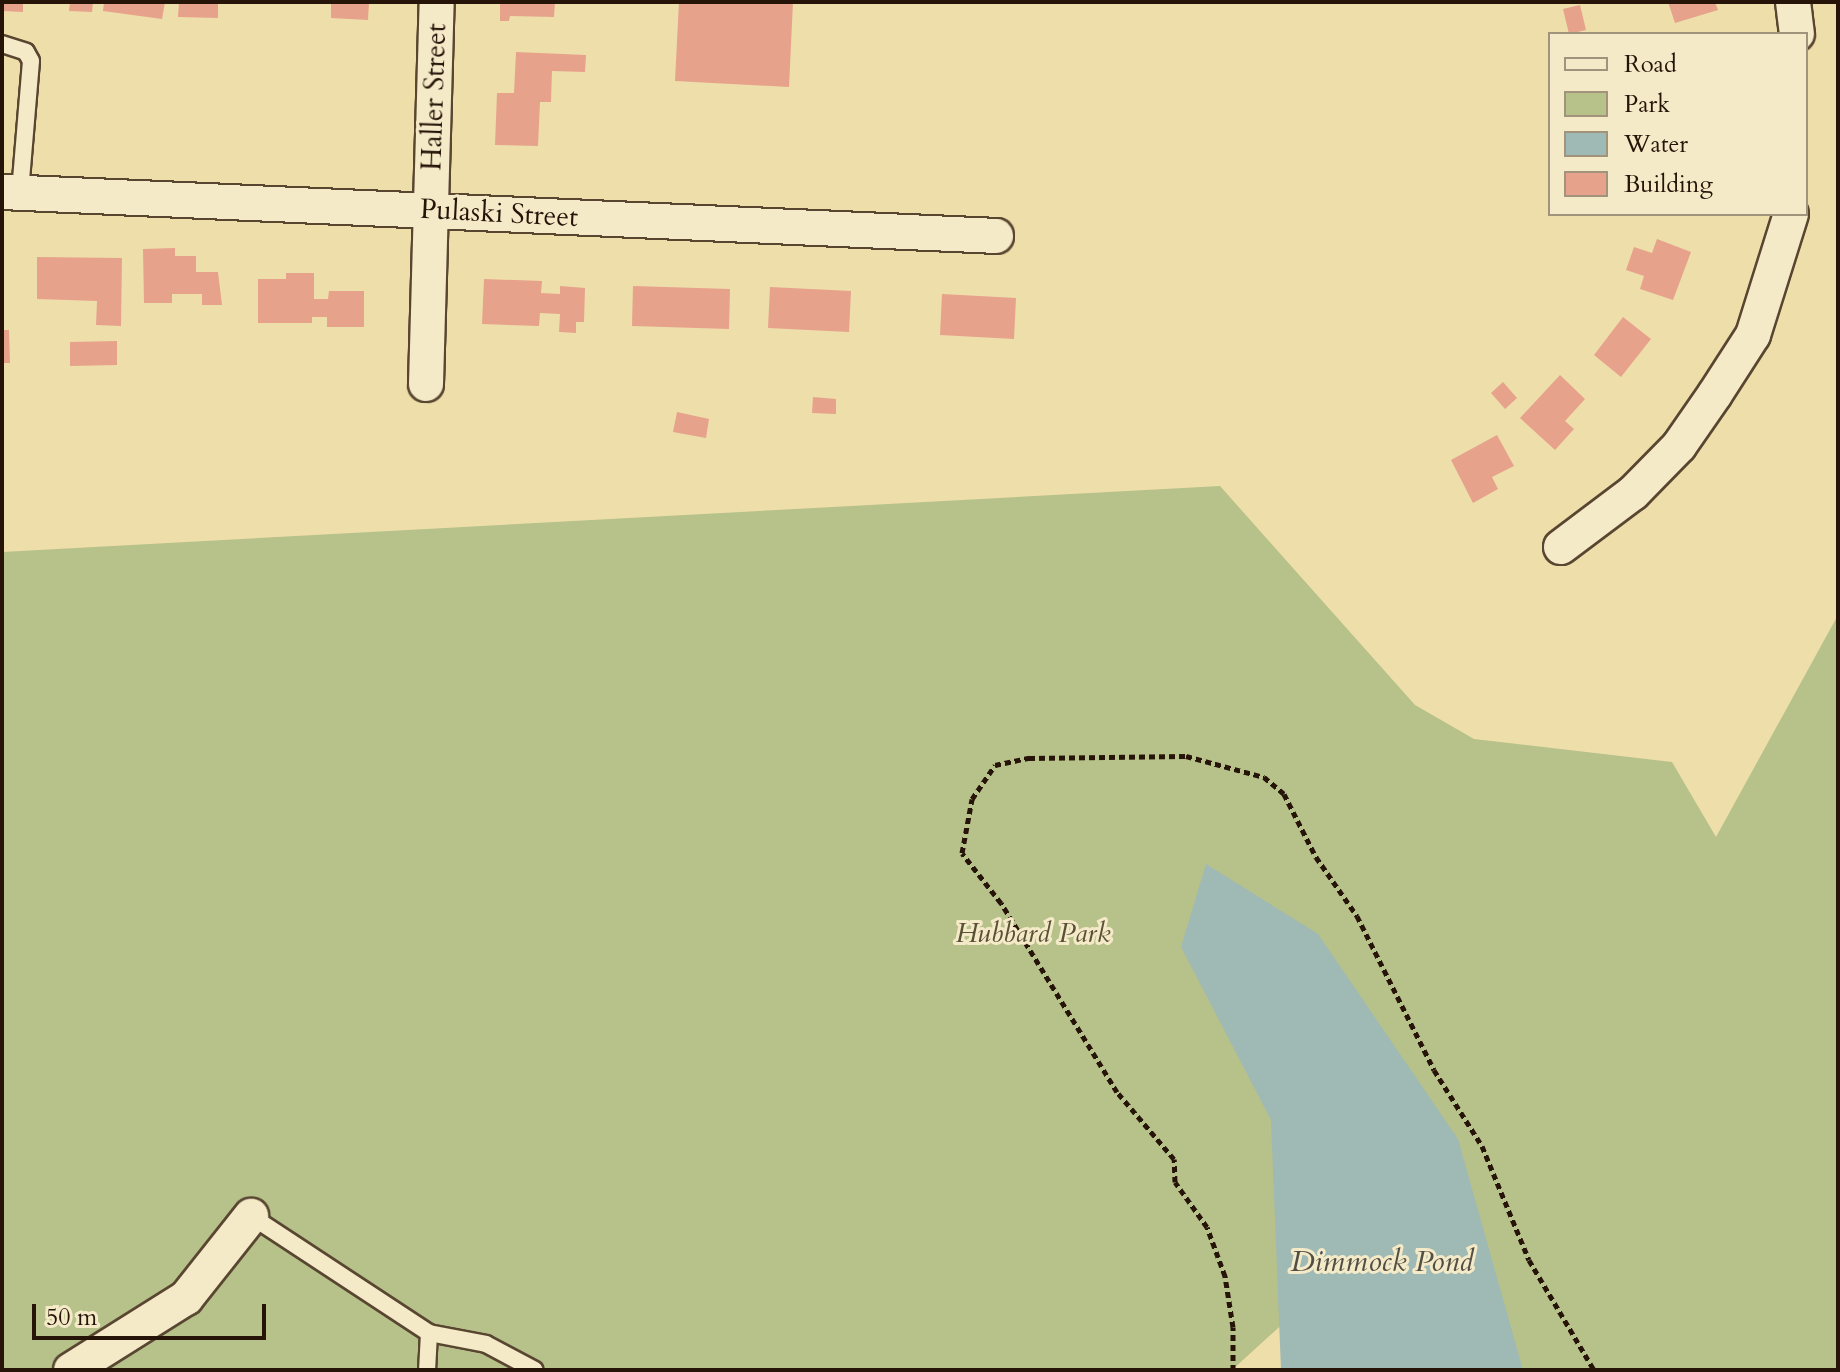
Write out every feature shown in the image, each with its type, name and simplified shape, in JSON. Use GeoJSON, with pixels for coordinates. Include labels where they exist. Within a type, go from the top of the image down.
{"type":"FeatureCollection","features":[{"type":"Feature","properties":{"kind":"street","name":"Haller Street"},"geometry":{"type":"LineString","coordinates":[[426,384],[437,2]]}},
{"type":"Feature","properties":{"kind":"street"},"geometry":{"type":"LineString","coordinates":[[1793,2],[1797,32]]}},
{"type":"Feature","properties":{"kind":"street","name":"Pulaski Street"},"geometry":{"type":"LineString","coordinates":[[11,192],[996,236]]}},
{"type":"Feature","properties":{"kind":"street"},"geometry":{"type":"LineString","coordinates":[[1561,547],[1633,493],[1679,446],[1753,335],[1790,216]]}},
{"type":"Feature","properties":{"kind":"street"},"geometry":{"type":"LineString","coordinates":[[71,1370],[186,1298],[251,1216]]}},
{"type":"Feature","properties":{"kind":"lane"},"geometry":{"type":"LineString","coordinates":[[2,44],[26,52],[31,61],[11,192]]}},
{"type":"Feature","properties":{"kind":"lane"},"geometry":{"type":"LineString","coordinates":[[251,1216],[429,1333],[486,1344],[535,1370]]}},
{"type":"Feature","properties":{"kind":"lane"},"geometry":{"type":"LineString","coordinates":[[427,1370],[429,1333]]}},
{"type":"Feature","properties":{"kind":"path"},"geometry":{"type":"LineString","coordinates":[[1233,1370],[1233,1319],[1225,1276],[1207,1227],[1175,1182],[1174,1159],[1117,1092],[1001,903],[962,853],[972,799],[995,765],[1052,757],[1186,756],[1264,777],[1284,794],[1316,857],[1357,916],[1434,1070],[1482,1146],[1529,1260],[1594,1370]]}},
{"type":"Feature","properties":{"kind":"green space","name":"Hubbard Park"},"geometry":{"type":"Polygon","coordinates":[[[1220,486],[1415,705],[1474,739],[1672,762],[1716,837],[1838,615],[1838,1370],[1516,1370],[1344,1268],[1232,1370],[2,1370],[2,552],[1220,486]]]}},
{"type":"Feature","properties":{"kind":"water","name":"Dimmock Pond"},"geometry":{"type":"Polygon","coordinates":[[[1206,864],[1318,934],[1458,1139],[1523,1370],[1281,1370],[1271,1120],[1181,947],[1206,864]]]}},
{"type":"Feature","properties":{"kind":"building"},"geometry":{"type":"Polygon","coordinates":[[[2,2],[23,2],[23,12],[2,11],[2,2]]]}},
{"type":"Feature","properties":{"kind":"building"},"geometry":{"type":"Polygon","coordinates":[[[70,2],[93,2],[92,12],[69,11],[70,2]]]}},
{"type":"Feature","properties":{"kind":"building"},"geometry":{"type":"Polygon","coordinates":[[[104,2],[165,2],[162,19],[103,11],[104,2]]]}},
{"type":"Feature","properties":{"kind":"building"},"geometry":{"type":"Polygon","coordinates":[[[179,2],[218,2],[218,18],[178,17],[179,2]]]}},
{"type":"Feature","properties":{"kind":"building"},"geometry":{"type":"Polygon","coordinates":[[[331,2],[369,2],[368,20],[331,18],[331,2]]]}},
{"type":"Feature","properties":{"kind":"building"},"geometry":{"type":"Polygon","coordinates":[[[500,2],[555,2],[554,17],[510,16],[509,21],[500,21],[500,2]]]}},
{"type":"Feature","properties":{"kind":"building"},"geometry":{"type":"Polygon","coordinates":[[[679,2],[793,2],[789,87],[675,81],[679,2]]]}},
{"type":"Feature","properties":{"kind":"building"},"geometry":{"type":"Polygon","coordinates":[[[1668,2],[1715,2],[1718,10],[1675,23],[1668,2]]]}},
{"type":"Feature","properties":{"kind":"building"},"geometry":{"type":"Polygon","coordinates":[[[1580,5],[1586,30],[1569,32],[1563,9],[1580,5]]]}},
{"type":"Feature","properties":{"kind":"building"},"geometry":{"type":"Polygon","coordinates":[[[516,52],[586,55],[585,72],[552,71],[551,102],[540,102],[538,146],[495,145],[497,93],[514,93],[516,52]]]}},
{"type":"Feature","properties":{"kind":"building"},"geometry":{"type":"Polygon","coordinates":[[[1657,239],[1691,252],[1673,300],[1640,289],[1644,276],[1626,270],[1634,247],[1652,253],[1657,239]]]}},
{"type":"Feature","properties":{"kind":"building"},"geometry":{"type":"Polygon","coordinates":[[[175,248],[175,256],[196,256],[196,272],[218,272],[222,305],[202,305],[202,294],[172,294],[172,303],[144,303],[143,249],[175,248]]]}},
{"type":"Feature","properties":{"kind":"building"},"geometry":{"type":"Polygon","coordinates":[[[37,257],[122,258],[121,326],[96,325],[97,301],[37,299],[37,257]]]}},
{"type":"Feature","properties":{"kind":"building"},"geometry":{"type":"Polygon","coordinates":[[[286,273],[314,273],[314,299],[328,299],[329,291],[364,291],[364,327],[327,327],[327,317],[312,317],[312,323],[258,323],[258,279],[286,279],[286,273]]]}},
{"type":"Feature","properties":{"kind":"building"},"geometry":{"type":"Polygon","coordinates":[[[484,279],[542,281],[541,293],[560,294],[560,286],[585,288],[584,322],[576,322],[576,333],[559,332],[560,314],[540,313],[539,326],[482,324],[484,279]]]}},
{"type":"Feature","properties":{"kind":"building"},"geometry":{"type":"Polygon","coordinates":[[[633,286],[730,289],[729,329],[632,326],[633,286]]]}},
{"type":"Feature","properties":{"kind":"building"},"geometry":{"type":"Polygon","coordinates":[[[770,287],[851,291],[849,332],[768,328],[770,287]]]}},
{"type":"Feature","properties":{"kind":"building"},"geometry":{"type":"Polygon","coordinates":[[[942,294],[1016,298],[1014,339],[940,335],[942,294]]]}},
{"type":"Feature","properties":{"kind":"building"},"geometry":{"type":"Polygon","coordinates":[[[1623,317],[1651,339],[1621,377],[1594,355],[1623,317]]]}},
{"type":"Feature","properties":{"kind":"building"},"geometry":{"type":"Polygon","coordinates":[[[2,330],[9,330],[10,363],[2,363],[2,330]]]}},
{"type":"Feature","properties":{"kind":"building"},"geometry":{"type":"Polygon","coordinates":[[[117,341],[117,365],[70,366],[70,342],[117,341]]]}},
{"type":"Feature","properties":{"kind":"building"},"geometry":{"type":"Polygon","coordinates":[[[1560,375],[1585,399],[1565,421],[1574,429],[1555,450],[1520,418],[1560,375]]]}},
{"type":"Feature","properties":{"kind":"building"},"geometry":{"type":"Polygon","coordinates":[[[1503,382],[1517,398],[1505,409],[1491,393],[1503,382]]]}},
{"type":"Feature","properties":{"kind":"building"},"geometry":{"type":"Polygon","coordinates":[[[813,397],[836,399],[836,414],[812,413],[813,397]]]}},
{"type":"Feature","properties":{"kind":"building"},"geometry":{"type":"Polygon","coordinates":[[[677,412],[709,419],[706,438],[673,432],[677,412]]]}},
{"type":"Feature","properties":{"kind":"building"},"geometry":{"type":"Polygon","coordinates":[[[1497,435],[1514,466],[1492,477],[1498,489],[1473,503],[1451,460],[1497,435]]]}}]}
